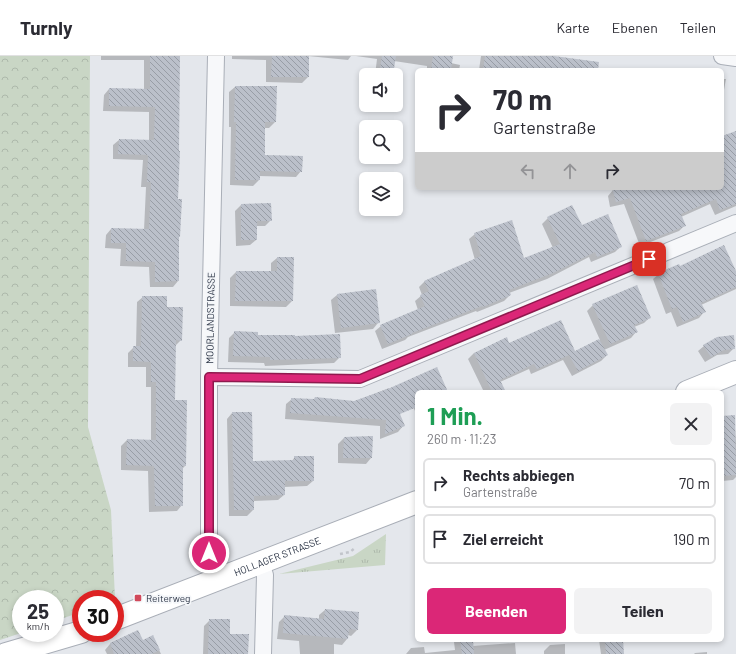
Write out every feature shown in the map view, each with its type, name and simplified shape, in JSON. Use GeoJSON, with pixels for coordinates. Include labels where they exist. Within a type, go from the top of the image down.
{"type":"FeatureCollection","features":[{"type":"Feature","properties":{"kind":"main road"},"geometry":{"type":"LineString","coordinates":[[692,390],[736,372]]}},
{"type":"Feature","properties":{"kind":"main road","name":"HOLLAGER STRASSE"},"geometry":{"type":"LineString","coordinates":[[124,616],[415,503]]}},
{"type":"Feature","properties":{"kind":"main road"},"geometry":{"type":"LineString","coordinates":[[6,654],[72,635]]}},
{"type":"Feature","properties":{"kind":"street","name":"MOORLANDSTRASSE"},"geometry":{"type":"LineString","coordinates":[[216,56],[209,377],[209,553],[217,580]]}},
{"type":"Feature","properties":{"kind":"street"},"geometry":{"type":"LineString","coordinates":[[722,56],[736,58]]}},
{"type":"Feature","properties":{"kind":"street"},"geometry":{"type":"LineString","coordinates":[[209,377],[360,379],[736,223]]}},
{"type":"Feature","properties":{"kind":"street"},"geometry":{"type":"LineString","coordinates":[[261,563],[265,575],[263,654]]}},
{"type":"Feature","properties":{"kind":"green space"},"geometry":{"type":"Polygon","coordinates":[[[0,56],[90,56],[88,427],[111,510],[115,590],[72,590],[72,615],[64,618],[64,590],[12,590],[12,636],[0,640],[0,56]]]}},
{"type":"Feature","properties":{"kind":"green space"},"geometry":{"type":"Polygon","coordinates":[[[386,534],[385,565],[279,574],[353,556],[386,534]]]}},
{"type":"Feature","properties":{"kind":"building"},"geometry":{"type":"Polygon","coordinates":[[[150,56],[180,56],[180,151],[178,199],[182,199],[179,237],[179,281],[155,282],[155,262],[126,261],[126,243],[111,243],[111,228],[149,229],[151,182],[147,182],[148,155],[118,154],[119,139],[154,140],[155,107],[109,106],[109,88],[150,89],[150,56]]]}},
{"type":"Feature","properties":{"kind":"building"},"geometry":{"type":"Polygon","coordinates":[[[272,56],[309,56],[309,77],[271,77],[272,56]]]}},
{"type":"Feature","properties":{"kind":"building"},"geometry":{"type":"Polygon","coordinates":[[[382,56],[396,56],[394,68],[380,68],[382,56]]]}},
{"type":"Feature","properties":{"kind":"building"},"geometry":{"type":"Polygon","coordinates":[[[433,56],[453,56],[451,68],[431,68],[433,56]]]}},
{"type":"Feature","properties":{"kind":"building"},"geometry":{"type":"Polygon","coordinates":[[[485,56],[554,56],[599,62],[598,68],[483,68],[485,56]]]}},
{"type":"Feature","properties":{"kind":"building"},"geometry":{"type":"Polygon","coordinates":[[[235,86],[277,86],[276,122],[265,122],[265,155],[303,156],[302,172],[260,171],[260,180],[235,180],[235,86]]]}},
{"type":"Feature","properties":{"kind":"building"},"geometry":{"type":"Polygon","coordinates":[[[736,131],[736,204],[720,210],[716,199],[681,214],[686,226],[646,241],[630,198],[616,202],[613,190],[724,190],[724,135],[736,131]]]}},
{"type":"Feature","properties":{"kind":"building"},"geometry":{"type":"Polygon","coordinates":[[[271,203],[272,221],[257,221],[257,240],[241,240],[241,204],[271,203]]]}},
{"type":"Feature","properties":{"kind":"building"},"geometry":{"type":"Polygon","coordinates":[[[572,205],[582,225],[608,214],[622,247],[597,257],[595,252],[553,273],[509,290],[511,295],[412,333],[388,344],[380,325],[425,306],[420,295],[429,291],[424,281],[481,256],[474,233],[512,220],[524,258],[560,244],[547,217],[572,205]]]}},
{"type":"Feature","properties":{"kind":"building"},"geometry":{"type":"Polygon","coordinates":[[[724,245],[736,271],[736,287],[701,303],[706,312],[683,322],[677,307],[672,309],[658,273],[679,264],[680,266],[724,245]]]}},
{"type":"Feature","properties":{"kind":"building"},"geometry":{"type":"Polygon","coordinates":[[[277,257],[294,257],[293,301],[235,301],[236,271],[277,271],[277,257]]]}},
{"type":"Feature","properties":{"kind":"building"},"geometry":{"type":"Polygon","coordinates":[[[637,285],[651,318],[634,325],[638,332],[610,344],[592,304],[637,285]]]}},
{"type":"Feature","properties":{"kind":"building"},"geometry":{"type":"Polygon","coordinates":[[[376,289],[380,323],[341,328],[337,294],[376,289]]]}},
{"type":"Feature","properties":{"kind":"building"},"geometry":{"type":"Polygon","coordinates":[[[142,296],[167,296],[167,307],[183,307],[182,341],[176,340],[175,400],[187,400],[186,466],[183,466],[183,506],[155,506],[154,466],[126,465],[127,439],[156,440],[156,382],[151,382],[151,362],[133,361],[133,346],[141,346],[142,296]]]}},
{"type":"Feature","properties":{"kind":"building"},"geometry":{"type":"Polygon","coordinates":[[[561,320],[575,351],[599,339],[608,355],[578,371],[569,355],[537,369],[534,364],[500,380],[505,390],[491,390],[474,353],[507,337],[509,343],[561,320]]]}},
{"type":"Feature","properties":{"kind":"building"},"geometry":{"type":"Polygon","coordinates":[[[234,331],[258,332],[258,335],[295,336],[340,334],[341,358],[270,360],[270,357],[233,356],[234,331]]]}},
{"type":"Feature","properties":{"kind":"building"},"geometry":{"type":"Polygon","coordinates":[[[734,335],[735,349],[724,350],[711,357],[703,345],[717,337],[734,335]]]}},
{"type":"Feature","properties":{"kind":"building"},"geometry":{"type":"Polygon","coordinates":[[[437,367],[447,390],[415,390],[415,408],[400,414],[405,426],[385,434],[386,420],[290,413],[291,398],[314,399],[315,397],[354,401],[390,388],[437,367]]]}},
{"type":"Feature","properties":{"kind":"building"},"geometry":{"type":"Polygon","coordinates":[[[232,412],[252,412],[253,461],[294,460],[294,456],[314,456],[314,481],[285,481],[285,495],[254,496],[254,510],[234,510],[232,412]]]}},
{"type":"Feature","properties":{"kind":"building"},"geometry":{"type":"Polygon","coordinates":[[[735,415],[736,475],[724,476],[724,416],[735,415]]]}},
{"type":"Feature","properties":{"kind":"building"},"geometry":{"type":"Polygon","coordinates":[[[373,436],[372,458],[343,458],[344,437],[373,436]]]}},
{"type":"Feature","properties":{"kind":"building"},"geometry":{"type":"Polygon","coordinates":[[[325,609],[359,612],[358,630],[349,629],[348,639],[283,633],[284,615],[324,619],[325,609]]]}},
{"type":"Feature","properties":{"kind":"building"},"geometry":{"type":"Polygon","coordinates":[[[209,619],[230,619],[230,634],[249,634],[248,654],[208,654],[209,619]]]}},
{"type":"Feature","properties":{"kind":"building"},"geometry":{"type":"Polygon","coordinates":[[[138,630],[143,640],[153,635],[160,650],[152,654],[114,654],[110,643],[124,642],[124,636],[138,630]]]}},
{"type":"Feature","properties":{"kind":"building"},"geometry":{"type":"Polygon","coordinates":[[[460,642],[473,642],[474,654],[462,654],[460,642]]]}},
{"type":"Feature","properties":{"kind":"building"},"geometry":{"type":"Polygon","coordinates":[[[605,642],[623,642],[624,654],[606,654],[605,642]]]}},
{"type":"Feature","properties":{"kind":"place","name":"Reiterweg"},"geometry":{"type":"Point","coordinates":[138,598]}},
{"type":"Feature","properties":{"kind":"route"},"geometry":{"type":"LineString","coordinates":[[209,553],[209,377],[360,379],[649,259]]}}]}
